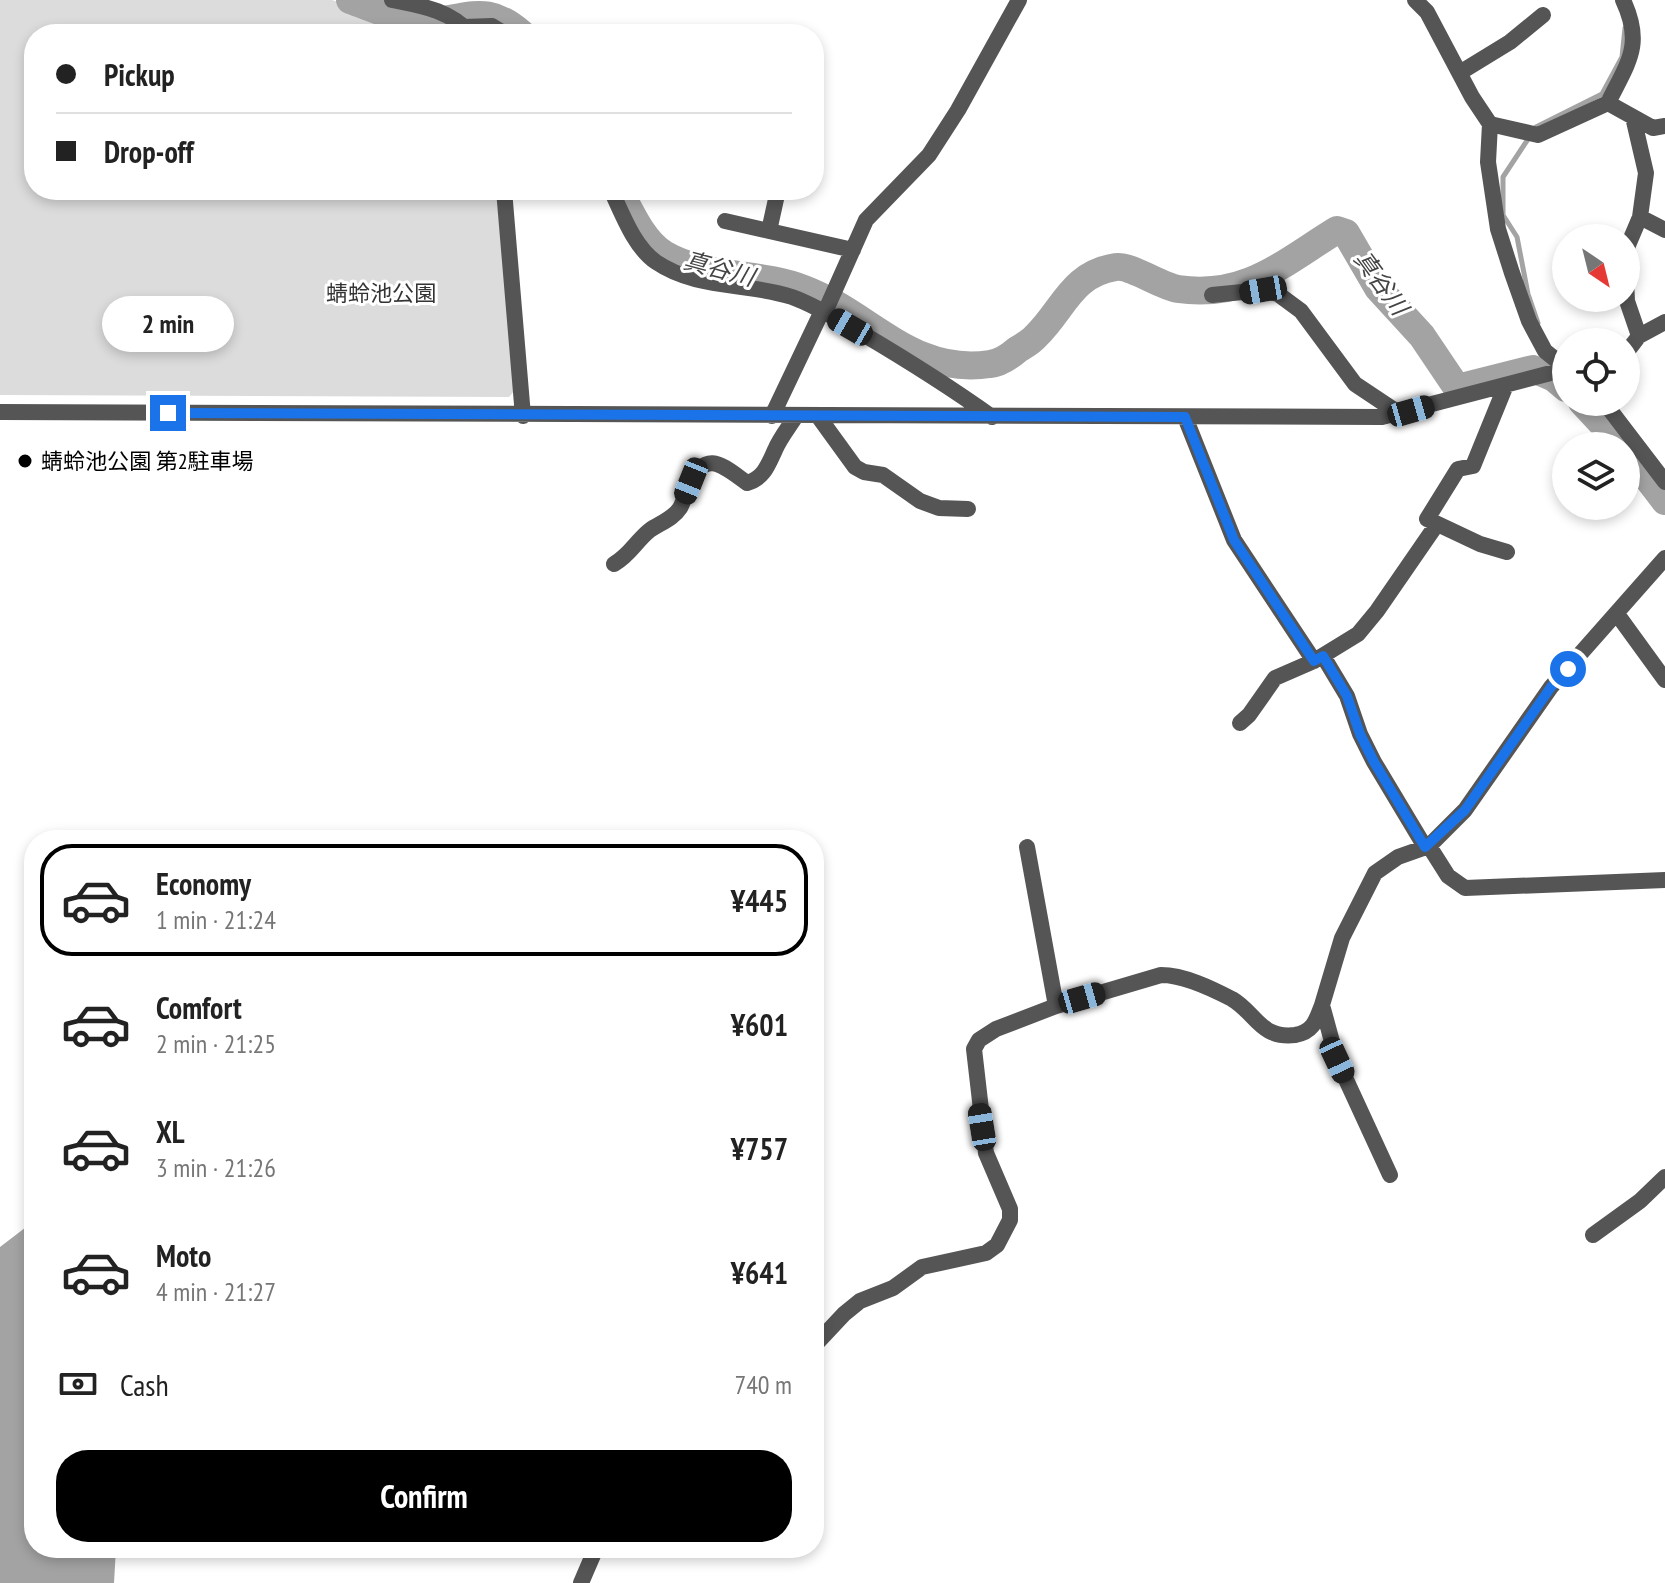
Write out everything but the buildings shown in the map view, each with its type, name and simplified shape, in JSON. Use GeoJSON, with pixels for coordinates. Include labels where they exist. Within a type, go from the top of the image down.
{"type":"FeatureCollection","features":[{"type":"Feature","properties":{"kind":"street"},"geometry":{"type":"LineString","coordinates":[[392,0],[431,8],[452,8]]}},
{"type":"Feature","properties":{"kind":"street"},"geometry":{"type":"LineString","coordinates":[[772,416],[866,220],[929,155],[958,110],[1019,0]]}},
{"type":"Feature","properties":{"kind":"street"},"geometry":{"type":"LineString","coordinates":[[1415,0],[1432,6],[1472,97],[1490,124],[1488,162],[1502,244],[1529,321],[1552,358]]}},
{"type":"Feature","properties":{"kind":"street"},"geometry":{"type":"LineString","coordinates":[[1490,124],[1538,135],[1608,103],[1629,60],[1635,39],[1632,20],[1623,0]]}},
{"type":"Feature","properties":{"kind":"street"},"geometry":{"type":"LineString","coordinates":[[1461,72],[1510,42],[1543,15]]}},
{"type":"Feature","properties":{"kind":"street"},"geometry":{"type":"LineString","coordinates":[[1608,103],[1653,128],[1665,126]]}},
{"type":"Feature","properties":{"kind":"street"},"geometry":{"type":"LineString","coordinates":[[1633,117],[1646,173],[1637,224]]}},
{"type":"Feature","properties":{"kind":"street"},"geometry":{"type":"LineString","coordinates":[[505,200],[523,416]]}},
{"type":"Feature","properties":{"kind":"street"},"geometry":{"type":"LineString","coordinates":[[616,200],[631,232],[653,261],[676,274],[712,284],[789,296],[824,312],[925,370],[992,417]]}},
{"type":"Feature","properties":{"kind":"street"},"geometry":{"type":"LineString","coordinates":[[769,231],[776,200]]}},
{"type":"Feature","properties":{"kind":"street"},"geometry":{"type":"LineString","coordinates":[[1640,217],[1665,230]]}},
{"type":"Feature","properties":{"kind":"street"},"geometry":{"type":"LineString","coordinates":[[725,221],[853,250]]}},
{"type":"Feature","properties":{"kind":"street"},"geometry":{"type":"LineString","coordinates":[[1212,295],[1263,290],[1278,294],[1301,311],[1355,384],[1400,414]]}},
{"type":"Feature","properties":{"kind":"street"},"geometry":{"type":"LineString","coordinates":[[1640,335],[1665,322]]}},
{"type":"Feature","properties":{"kind":"street"},"geometry":{"type":"LineString","coordinates":[[0,412],[1382,417],[1552,372]]}},
{"type":"Feature","properties":{"kind":"street"},"geometry":{"type":"LineString","coordinates":[[1506,385],[1473,466],[1458,469],[1427,519],[1480,544],[1507,552]]}},
{"type":"Feature","properties":{"kind":"street"},"geometry":{"type":"LineString","coordinates":[[614,564],[627,557],[650,531],[680,509],[691,481],[700,468],[709,462],[719,463],[747,483],[757,480],[770,465],[775,448],[796,416]]}},
{"type":"Feature","properties":{"kind":"street"},"geometry":{"type":"LineString","coordinates":[[818,416],[855,467],[883,475],[920,501],[939,508],[968,509]]}},
{"type":"Feature","properties":{"kind":"street"},"geometry":{"type":"LineString","coordinates":[[1615,416],[1665,482]]}},
{"type":"Feature","properties":{"kind":"street"},"geometry":{"type":"LineString","coordinates":[[1185,417],[1234,540],[1347,696],[1374,762],[1448,876],[1465,888],[1665,880]]}},
{"type":"Feature","properties":{"kind":"street"},"geometry":{"type":"LineString","coordinates":[[1240,723],[1275,678],[1318,658],[1358,634],[1437,524]]}},
{"type":"Feature","properties":{"kind":"street"},"geometry":{"type":"LineString","coordinates":[[824,1335],[860,1301],[893,1288],[922,1267],[978,1255],[997,1245],[1010,1220],[1010,1209],[986,1153],[974,1049],[979,1040],[996,1029],[1056,1006],[1161,975],[1177,975],[1234,1001],[1271,1034],[1302,1034],[1313,1028],[1342,938],[1375,873],[1398,857],[1427,846],[1465,810],[1551,687],[1665,558]]}},
{"type":"Feature","properties":{"kind":"street"},"geometry":{"type":"LineString","coordinates":[[1617,614],[1665,680]]}},
{"type":"Feature","properties":{"kind":"street"},"geometry":{"type":"LineString","coordinates":[[1027,847],[1056,1006]]}},
{"type":"Feature","properties":{"kind":"street"},"geometry":{"type":"LineString","coordinates":[[1322,1005],[1337,1060],[1390,1175]]}},
{"type":"Feature","properties":{"kind":"street"},"geometry":{"type":"LineString","coordinates":[[1593,1235],[1640,1201],[1665,1177]]}},
{"type":"Feature","properties":{"kind":"street"},"geometry":{"type":"LineString","coordinates":[[581,1583],[592,1558]]}},
{"type":"Feature","properties":{"kind":"green space","name":"蜻蛉池公園"},"geometry":{"type":"Polygon","coordinates":[[[0,0],[332,0],[405,24],[24,24],[24,200],[497,200],[516,389],[509,397],[0,395],[0,0]]]}},
{"type":"Feature","properties":{"kind":"shaded area"},"geometry":{"type":"Polygon","coordinates":[[[24,1229],[24,1558],[115,1558],[114,1583],[0,1583],[0,1247],[24,1229]]]}},
{"type":"Feature","properties":{"kind":"waterway","name":"真谷川"},"geometry":{"type":"LineString","coordinates":[[350,0],[413,20],[485,15],[508,24]]}},
{"type":"Feature","properties":{"kind":"waterway"},"geometry":{"type":"LineString","coordinates":[[1538,323],[1528,294],[1517,237],[1503,215],[1503,177],[1536,127],[1602,94],[1622,57],[1625,28]]}},
{"type":"Feature","properties":{"kind":"waterway","name":"真谷川"},"geometry":{"type":"LineString","coordinates":[[624,200],[643,234],[656,248],[680,262],[804,289],[914,352],[937,361],[962,365],[993,363],[1011,355],[1046,326],[1078,285],[1101,271],[1122,267],[1178,289],[1224,289],[1263,276],[1337,230],[1346,233],[1378,288],[1422,336],[1457,388],[1533,369],[1552,377]]}},
{"type":"Feature","properties":{"kind":"waterway"},"geometry":{"type":"LineString","coordinates":[[1595,416],[1610,432]]}},
{"type":"Feature","properties":{"kind":"waterway"},"geometry":{"type":"LineString","coordinates":[[1640,468],[1665,501]]}},
{"type":"Feature","properties":{"kind":"place","name":"蜻蛉池公園 第2駐車場"},"geometry":{"type":"Point","coordinates":[25,461]}},
{"type":"Feature","properties":{"kind":"route"},"geometry":{"type":"LineString","coordinates":[[168,413],[1185,417],[1234,540],[1314,661],[1323,656],[1347,696],[1374,762],[1425,847],[1465,810],[1551,687],[1568,669]]}}]}
